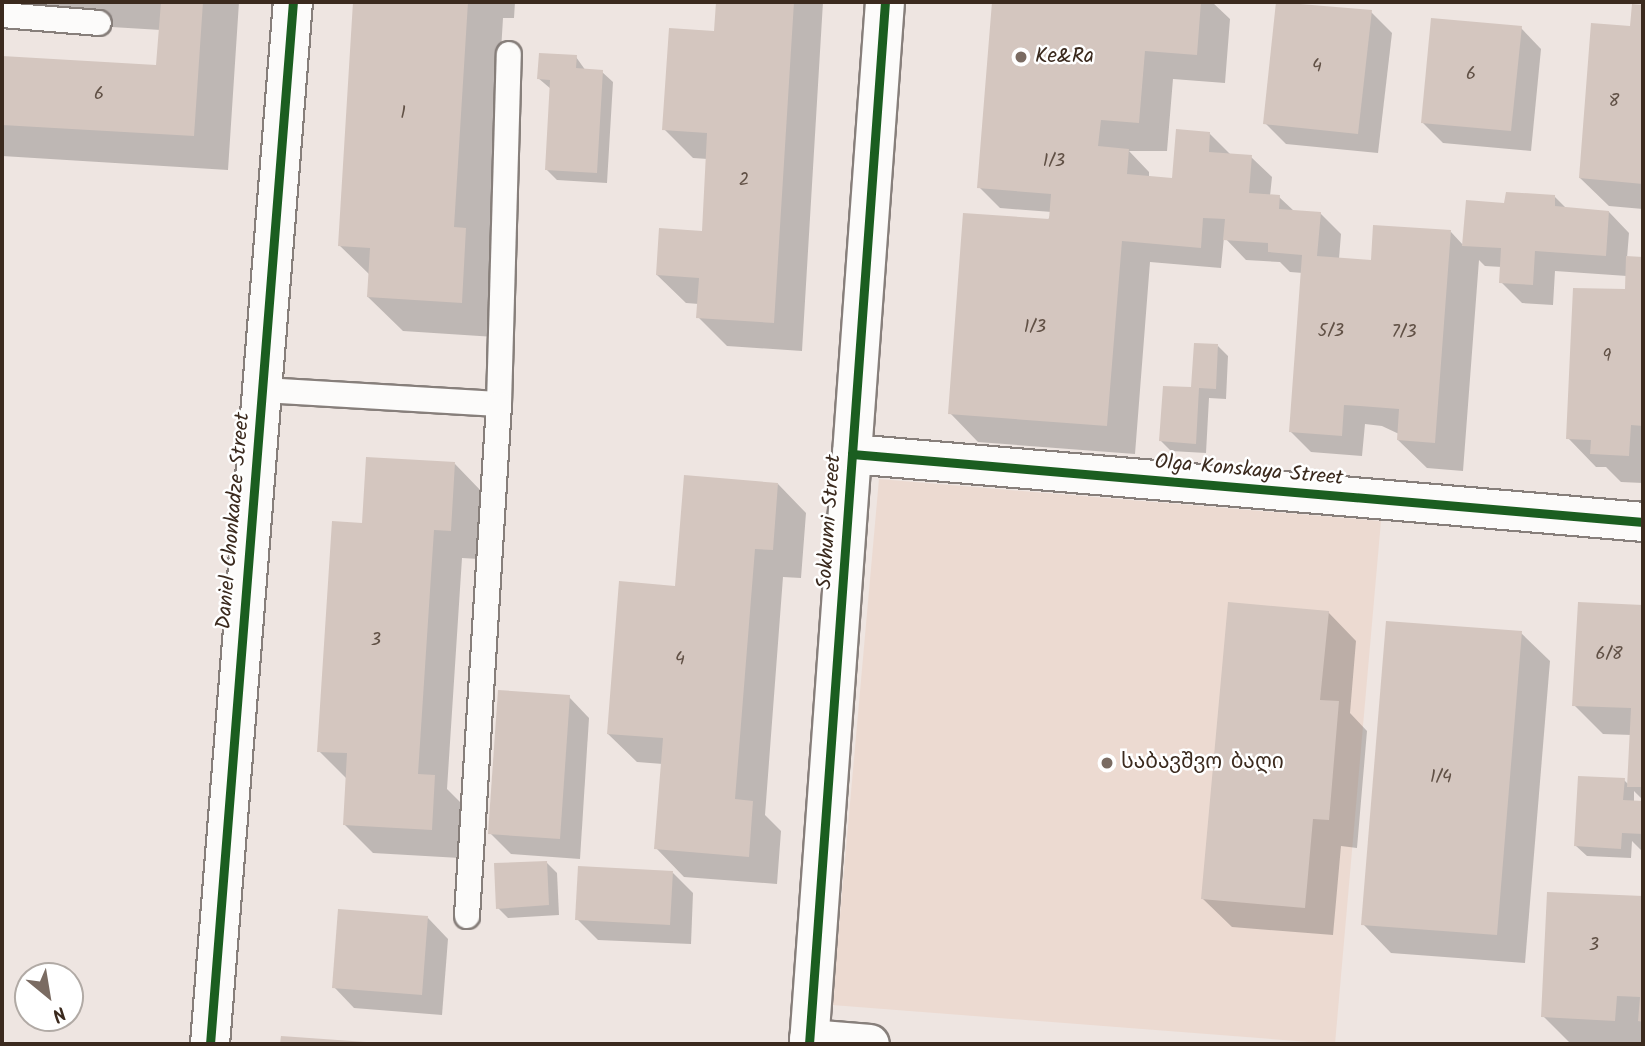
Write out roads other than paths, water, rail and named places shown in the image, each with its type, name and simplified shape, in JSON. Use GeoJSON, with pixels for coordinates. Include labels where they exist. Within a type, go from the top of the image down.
{"type":"FeatureCollection","features":[{"type":"Feature","properties":{"kind":"street","name":"Daniel Chonkadze Street"},"geometry":{"type":"LineString","coordinates":[[210,1044],[293,2]]}},
{"type":"Feature","properties":{"kind":"street","name":"Sokhumi Street"},"geometry":{"type":"LineString","coordinates":[[809,1042],[885,2]]}},
{"type":"Feature","properties":{"kind":"street","name":"Olga Konskaya Street"},"geometry":{"type":"LineString","coordinates":[[852,454],[1643,522]]}},
{"type":"Feature","properties":{"kind":"street"},"geometry":{"type":"LineString","coordinates":[[809,1042],[870,1044]]}},
{"type":"Feature","properties":{"kind":"lane"},"geometry":{"type":"LineString","coordinates":[[2,15],[99,23]]}},
{"type":"Feature","properties":{"kind":"lane"},"geometry":{"type":"LineString","coordinates":[[467,916],[499,404],[509,54]]}},
{"type":"Feature","properties":{"kind":"lane"},"geometry":{"type":"LineString","coordinates":[[263,390],[499,404]]}},
{"type":"Feature","properties":{"kind":"place","name":"Ke&Ra"},"geometry":{"type":"Point","coordinates":[1021,57]}},
{"type":"Feature","properties":{"kind":"place","name":"საბავშვო ბაღი"},"geometry":{"type":"Point","coordinates":[1107,763]}}]}
